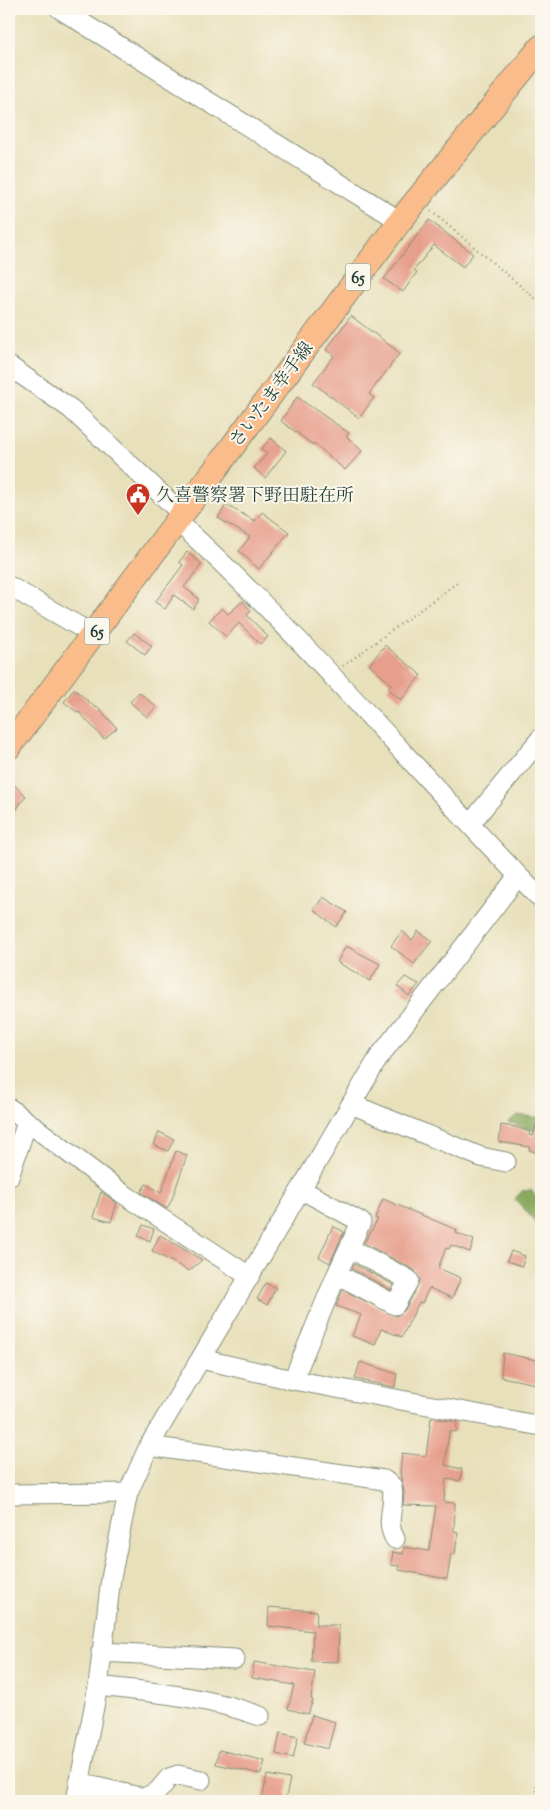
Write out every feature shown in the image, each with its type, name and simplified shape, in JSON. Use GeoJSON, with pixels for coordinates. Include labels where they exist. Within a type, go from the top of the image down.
{"type":"FeatureCollection","features":[{"type":"Feature","properties":{"kind":"main road","name":"さいたま幸手線"},"geometry":{"type":"LineString","coordinates":[[9,747],[94,635],[178,516],[400,221],[541,47]]}},
{"type":"Feature","properties":{"kind":"street"},"geometry":{"type":"LineString","coordinates":[[60,9],[400,221]]}},
{"type":"Feature","properties":{"kind":"street"},"geometry":{"type":"LineString","coordinates":[[9,366],[71,409],[178,516],[332,674],[541,899]]}},
{"type":"Feature","properties":{"kind":"street"},"geometry":{"type":"LineString","coordinates":[[9,586],[94,635]]}},
{"type":"Feature","properties":{"kind":"street"},"geometry":{"type":"LineString","coordinates":[[470,824],[541,738]]}},
{"type":"Feature","properties":{"kind":"street"},"geometry":{"type":"LineString","coordinates":[[201,1780],[178,1775],[169,1778],[157,1792],[144,1798],[78,1792],[98,1686],[111,1578],[128,1493],[149,1446],[380,1057],[518,876]]}},
{"type":"Feature","properties":{"kind":"street"},"geometry":{"type":"LineString","coordinates":[[351,1104],[481,1157],[506,1162]]}},
{"type":"Feature","properties":{"kind":"street"},"geometry":{"type":"LineString","coordinates":[[9,1108],[122,1192],[249,1276]]}},
{"type":"Feature","properties":{"kind":"street"},"geometry":{"type":"LineString","coordinates":[[9,1177],[27,1122]]}},
{"type":"Feature","properties":{"kind":"street"},"geometry":{"type":"LineString","coordinates":[[293,1380],[361,1222],[302,1190]]}},
{"type":"Feature","properties":{"kind":"street"},"geometry":{"type":"LineString","coordinates":[[337,1274],[395,1305],[409,1280],[349,1248]]}},
{"type":"Feature","properties":{"kind":"street"},"geometry":{"type":"LineString","coordinates":[[200,1359],[293,1380],[541,1426]]}},
{"type":"Feature","properties":{"kind":"street"},"geometry":{"type":"LineString","coordinates":[[149,1446],[384,1480],[392,1486],[393,1494],[389,1529],[395,1539]]}},
{"type":"Feature","properties":{"kind":"street"},"geometry":{"type":"LineString","coordinates":[[9,1494],[128,1493]]}},
{"type":"Feature","properties":{"kind":"street"},"geometry":{"type":"LineString","coordinates":[[101,1652],[236,1659]]}},
{"type":"Feature","properties":{"kind":"street"},"geometry":{"type":"LineString","coordinates":[[98,1686],[178,1694],[238,1708],[260,1716]]}},
{"type":"Feature","properties":{"kind":"path"},"geometry":{"type":"LineString","coordinates":[[417,200],[541,303]]}},
{"type":"Feature","properties":{"kind":"path"},"geometry":{"type":"LineString","coordinates":[[332,674],[458,582]]}},
{"type":"Feature","properties":{"kind":"path"},"geometry":{"type":"LineString","coordinates":[[534,1801],[541,1760]]}},
{"type":"Feature","properties":{"kind":"green space"},"geometry":{"type":"Polygon","coordinates":[[[518,1115],[541,1118],[541,1133],[508,1122],[518,1115]]]}},
{"type":"Feature","properties":{"kind":"green space"},"geometry":{"type":"Polygon","coordinates":[[[531,1190],[541,1204],[541,1228],[515,1199],[522,1191],[531,1190]]]}},
{"type":"Feature","properties":{"kind":"building"},"geometry":{"type":"Polygon","coordinates":[[[429,220],[473,254],[463,267],[434,245],[414,270],[417,272],[403,292],[384,279],[429,220]]]}},
{"type":"Feature","properties":{"kind":"building"},"geometry":{"type":"Polygon","coordinates":[[[351,316],[400,353],[369,394],[374,398],[359,418],[313,383],[334,356],[326,350],[351,316]]]}},
{"type":"Feature","properties":{"kind":"building"},"geometry":{"type":"Polygon","coordinates":[[[297,397],[349,433],[346,436],[362,451],[345,470],[314,443],[313,445],[281,421],[297,397]]]}},
{"type":"Feature","properties":{"kind":"building"},"geometry":{"type":"Polygon","coordinates":[[[271,438],[286,451],[265,478],[254,468],[267,454],[261,449],[271,438]]]}},
{"type":"Feature","properties":{"kind":"building"},"geometry":{"type":"Polygon","coordinates":[[[226,505],[255,521],[262,512],[289,532],[259,569],[239,551],[250,537],[218,518],[226,505]]]}},
{"type":"Feature","properties":{"kind":"building"},"geometry":{"type":"Polygon","coordinates":[[[187,552],[202,564],[184,587],[198,598],[198,602],[193,609],[174,595],[165,609],[155,602],[183,565],[179,562],[187,552]]]}},
{"type":"Feature","properties":{"kind":"building"},"geometry":{"type":"Polygon","coordinates":[[[243,601],[251,611],[247,615],[268,637],[260,644],[239,623],[226,637],[209,621],[222,608],[228,614],[243,601]]]}},
{"type":"Feature","properties":{"kind":"building"},"geometry":{"type":"Polygon","coordinates":[[[134,633],[152,646],[145,655],[127,641],[134,633]]]}},
{"type":"Feature","properties":{"kind":"building"},"geometry":{"type":"Polygon","coordinates":[[[385,645],[421,675],[401,700],[388,688],[391,684],[369,665],[385,645]]]}},
{"type":"Feature","properties":{"kind":"building"},"geometry":{"type":"Polygon","coordinates":[[[74,689],[96,708],[97,706],[117,728],[104,739],[79,712],[64,702],[74,689]]]}},
{"type":"Feature","properties":{"kind":"building"},"geometry":{"type":"Polygon","coordinates":[[[139,692],[156,707],[147,717],[130,702],[139,692]]]}},
{"type":"Feature","properties":{"kind":"building"},"geometry":{"type":"Polygon","coordinates":[[[9,780],[26,796],[9,819],[9,780]]]}},
{"type":"Feature","properties":{"kind":"building"},"geometry":{"type":"Polygon","coordinates":[[[323,897],[347,912],[336,927],[314,910],[323,897]]]}},
{"type":"Feature","properties":{"kind":"building"},"geometry":{"type":"Polygon","coordinates":[[[402,931],[412,940],[418,931],[432,941],[414,964],[391,946],[402,931]]]}},
{"type":"Feature","properties":{"kind":"building"},"geometry":{"type":"Polygon","coordinates":[[[346,946],[380,964],[370,981],[337,962],[346,946]]]}},
{"type":"Feature","properties":{"kind":"building"},"geometry":{"type":"Polygon","coordinates":[[[405,977],[419,984],[409,996],[397,986],[405,977]]]}},
{"type":"Feature","properties":{"kind":"building"},"geometry":{"type":"Polygon","coordinates":[[[538,1119],[541,1119],[541,1154],[529,1150],[530,1147],[499,1142],[501,1125],[516,1127],[530,1132],[529,1135],[533,1136],[538,1119]]]}},
{"type":"Feature","properties":{"kind":"building"},"geometry":{"type":"Polygon","coordinates":[[[159,1132],[174,1139],[168,1151],[154,1145],[159,1132]]]}},
{"type":"Feature","properties":{"kind":"building"},"geometry":{"type":"Polygon","coordinates":[[[176,1151],[187,1155],[167,1209],[141,1192],[146,1184],[161,1193],[176,1151]]]}},
{"type":"Feature","properties":{"kind":"building"},"geometry":{"type":"Polygon","coordinates":[[[101,1192],[117,1203],[111,1222],[93,1217],[101,1192]]]}},
{"type":"Feature","properties":{"kind":"building"},"geometry":{"type":"Polygon","coordinates":[[[383,1199],[457,1230],[456,1233],[474,1240],[470,1252],[451,1245],[449,1249],[446,1248],[438,1268],[461,1278],[452,1298],[429,1288],[422,1303],[419,1302],[402,1337],[381,1329],[375,1345],[352,1336],[361,1315],[336,1306],[343,1290],[396,1316],[405,1310],[420,1280],[414,1270],[364,1243],[378,1219],[375,1218],[383,1199]]]}},
{"type":"Feature","properties":{"kind":"building"},"geometry":{"type":"Polygon","coordinates":[[[143,1225],[154,1229],[150,1241],[138,1236],[143,1225]]]}},
{"type":"Feature","properties":{"kind":"building"},"geometry":{"type":"Polygon","coordinates":[[[333,1226],[344,1232],[330,1263],[319,1257],[333,1226]]]}},
{"type":"Feature","properties":{"kind":"building"},"geometry":{"type":"Polygon","coordinates":[[[160,1235],[202,1260],[189,1271],[152,1251],[160,1235]]]}},
{"type":"Feature","properties":{"kind":"building"},"geometry":{"type":"Polygon","coordinates":[[[511,1251],[525,1256],[522,1266],[507,1261],[511,1251]]]}},
{"type":"Feature","properties":{"kind":"building"},"geometry":{"type":"Polygon","coordinates":[[[354,1264],[394,1285],[391,1290],[352,1269],[354,1264]]]}},
{"type":"Feature","properties":{"kind":"building"},"geometry":{"type":"Polygon","coordinates":[[[266,1283],[276,1288],[267,1305],[257,1299],[266,1283]]]}},
{"type":"Feature","properties":{"kind":"building"},"geometry":{"type":"Polygon","coordinates":[[[503,1353],[541,1361],[541,1385],[501,1377],[503,1353]]]}},
{"type":"Feature","properties":{"kind":"building"},"geometry":{"type":"Polygon","coordinates":[[[360,1362],[397,1374],[395,1387],[355,1379],[360,1362]]]}},
{"type":"Feature","properties":{"kind":"building"},"geometry":{"type":"Polygon","coordinates":[[[431,1418],[457,1422],[456,1432],[449,1431],[445,1465],[462,1469],[460,1481],[446,1479],[444,1502],[455,1503],[454,1531],[458,1532],[455,1554],[451,1554],[447,1579],[399,1570],[399,1566],[391,1565],[393,1552],[403,1554],[404,1547],[429,1551],[436,1506],[403,1505],[404,1492],[400,1473],[402,1453],[426,1456],[431,1418]]]}},
{"type":"Feature","properties":{"kind":"building"},"geometry":{"type":"Polygon","coordinates":[[[269,1607],[317,1611],[316,1625],[339,1625],[338,1662],[311,1661],[313,1631],[268,1626],[269,1607]]]}},
{"type":"Feature","properties":{"kind":"building"},"geometry":{"type":"Polygon","coordinates":[[[254,1662],[315,1672],[311,1699],[313,1700],[308,1714],[288,1709],[294,1685],[252,1678],[254,1662]]]}},
{"type":"Feature","properties":{"kind":"building"},"geometry":{"type":"Polygon","coordinates":[[[312,1715],[335,1722],[328,1749],[304,1743],[312,1715]]]}},
{"type":"Feature","properties":{"kind":"building"},"geometry":{"type":"Polygon","coordinates":[[[280,1733],[298,1737],[293,1758],[276,1754],[280,1733]]]}},
{"type":"Feature","properties":{"kind":"building"},"geometry":{"type":"Polygon","coordinates":[[[219,1750],[265,1761],[261,1774],[216,1764],[219,1750]]]}},
{"type":"Feature","properties":{"kind":"building"},"geometry":{"type":"Polygon","coordinates":[[[267,1775],[290,1779],[285,1801],[262,1801],[267,1775]]]}},
{"type":"Feature","properties":{"kind":"place","name":"久喜警察署下野田駐在所"},"geometry":{"type":"Point","coordinates":[138,516]}}]}
